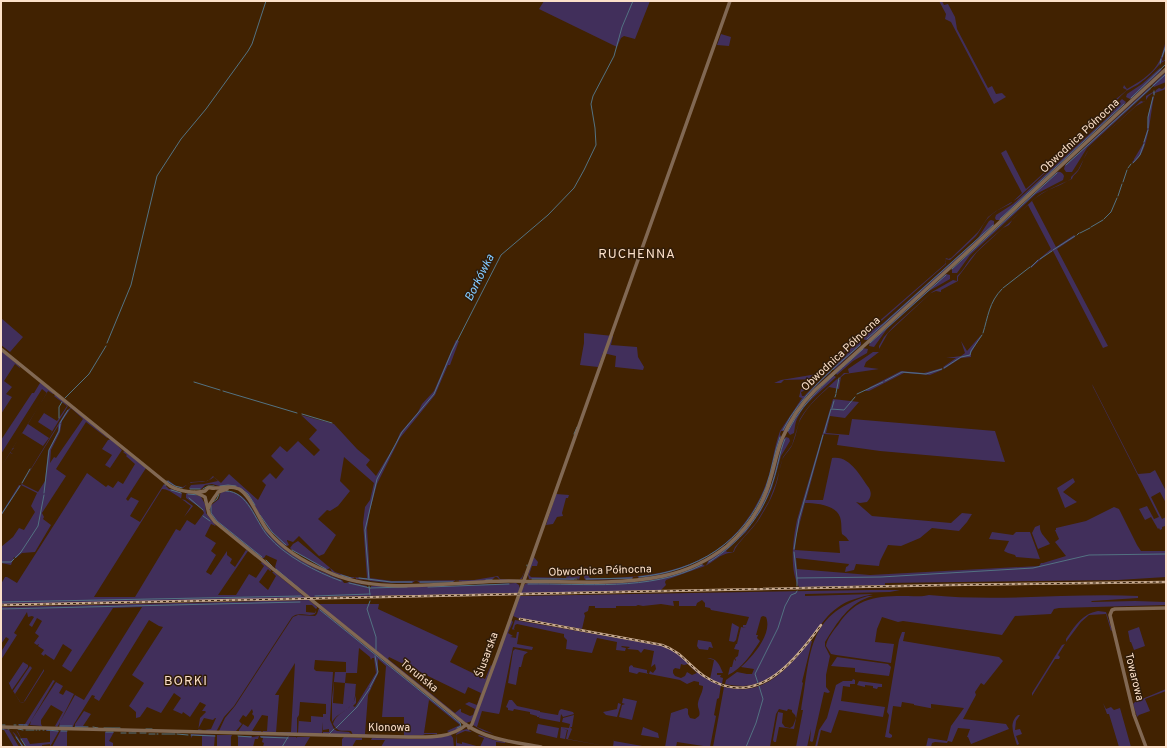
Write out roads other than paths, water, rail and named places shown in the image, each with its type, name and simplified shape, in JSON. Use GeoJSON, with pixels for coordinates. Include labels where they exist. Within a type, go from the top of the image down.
{"type":"FeatureCollection","features":[{"type":"Feature","properties":{"kind":"street","name":"Ślusarska"},"geometry":{"type":"LineString","coordinates":[[468,726],[472,724],[730,1]]}},
{"type":"Feature","properties":{"kind":"street","name":"Obwodnica Północna"},"geometry":{"type":"LineString","coordinates":[[213,488],[236,488],[244,493],[266,529],[287,550],[321,569],[350,580],[369,584],[621,581],[656,578],[693,567],[724,548],[745,527],[760,506],[768,488],[778,451],[786,430],[798,410],[810,395],[964,256],[1166,69]]}},
{"type":"Feature","properties":{"kind":"street"},"geometry":{"type":"LineString","coordinates":[[1,349],[170,486],[180,490],[195,492],[213,488],[216,491],[216,494],[215,498],[210,503],[208,510]]}},
{"type":"Feature","properties":{"kind":"street","name":"Obwodnica Północna"},"geometry":{"type":"LineString","coordinates":[[216,494],[221,490],[231,489],[249,500]]}},
{"type":"Feature","properties":{"kind":"street"},"geometry":{"type":"LineString","coordinates":[[206,490],[205,497],[208,510]]}},
{"type":"Feature","properties":{"kind":"street"},"geometry":{"type":"LineString","coordinates":[[195,492],[209,500],[212,500]]}},
{"type":"Feature","properties":{"kind":"street","name":"Toruńska"},"geometry":{"type":"LineString","coordinates":[[208,510],[215,522],[468,726],[493,738],[540,747]]}},
{"type":"Feature","properties":{"kind":"street","name":"Towarowa"},"geometry":{"type":"LineString","coordinates":[[1146,747],[1134,715],[1111,618],[1111,612],[1112,610],[1166,608]]}},
{"type":"Feature","properties":{"kind":"street","name":"Klonowa"},"geometry":{"type":"LineString","coordinates":[[1,727],[310,736],[408,737],[451,734],[468,726]]}},
{"type":"Feature","properties":{"kind":"waterway"},"geometry":{"type":"LineString","coordinates":[[107,343],[131,285],[157,176],[181,139],[206,109],[248,51],[252,44],[266,1]]}},
{"type":"Feature","properties":{"kind":"waterway","name":"Borkówka"},"geometry":{"type":"LineString","coordinates":[[369,580],[365,530],[377,479],[402,432],[434,394],[452,351],[501,255],[548,215],[574,188],[584,170],[596,145],[591,104],[593,96],[614,56],[622,27],[633,1]]}},
{"type":"Feature","properties":{"kind":"waterway"},"geometry":{"type":"LineString","coordinates":[[1162,57],[1166,45]]}},
{"type":"Feature","properties":{"kind":"waterway"},"geometry":{"type":"LineString","coordinates":[[1160,64],[1161,59]]}},
{"type":"Feature","properties":{"kind":"waterway"},"geometry":{"type":"LineString","coordinates":[[1131,98],[1166,64]]}},
{"type":"Feature","properties":{"kind":"waterway"},"geometry":{"type":"LineString","coordinates":[[1066,165],[1166,74]]}},
{"type":"Feature","properties":{"kind":"waterway"},"geometry":{"type":"LineString","coordinates":[[1148,128],[1148,117],[1153,97]]}},
{"type":"Feature","properties":{"kind":"waterway"},"geometry":{"type":"LineString","coordinates":[[1000,219],[1124,104]]}},
{"type":"Feature","properties":{"kind":"waterway"},"geometry":{"type":"LineString","coordinates":[[1144,142],[1148,130]]}},
{"type":"Feature","properties":{"kind":"waterway"},"geometry":{"type":"LineString","coordinates":[[1133,163],[1140,155],[1144,144]]}},
{"type":"Feature","properties":{"kind":"waterway"},"geometry":{"type":"LineString","coordinates":[[1128,168],[1131,164]]}},
{"type":"Feature","properties":{"kind":"waterway"},"geometry":{"type":"LineString","coordinates":[[1123,182],[1127,170]]}},
{"type":"Feature","properties":{"kind":"waterway"},"geometry":{"type":"LineString","coordinates":[[952,269],[1057,173]]}},
{"type":"Feature","properties":{"kind":"waterway"},"geometry":{"type":"LineString","coordinates":[[1118,196],[1122,184]]}},
{"type":"Feature","properties":{"kind":"waterway"},"geometry":{"type":"LineString","coordinates":[[1104,219],[1111,212],[1117,198]]}},
{"type":"Feature","properties":{"kind":"waterway"},"geometry":{"type":"LineString","coordinates":[[1091,227],[1103,220]]}},
{"type":"Feature","properties":{"kind":"waterway"},"geometry":{"type":"LineString","coordinates":[[867,339],[993,225]]}},
{"type":"Feature","properties":{"kind":"waterway"},"geometry":{"type":"LineString","coordinates":[[1080,233],[1090,228]]}},
{"type":"Feature","properties":{"kind":"waterway"},"geometry":{"type":"LineString","coordinates":[[1053,250],[1075,236]]}},
{"type":"Feature","properties":{"kind":"waterway"},"geometry":{"type":"LineString","coordinates":[[1040,259],[1052,251]]}},
{"type":"Feature","properties":{"kind":"waterway"},"geometry":{"type":"LineString","coordinates":[[1031,267],[1038,260]]}},
{"type":"Feature","properties":{"kind":"waterway"},"geometry":{"type":"LineString","coordinates":[[1003,288],[1030,267]]}},
{"type":"Feature","properties":{"kind":"waterway"},"geometry":{"type":"LineString","coordinates":[[870,343],[946,275]]}},
{"type":"Feature","properties":{"kind":"waterway"},"geometry":{"type":"LineString","coordinates":[[983,333],[994,299],[1002,289]]}},
{"type":"Feature","properties":{"kind":"waterway"},"geometry":{"type":"LineString","coordinates":[[944,368],[961,357],[970,355],[971,351],[982,335]]}},
{"type":"Feature","properties":{"kind":"waterway"},"geometry":{"type":"LineString","coordinates":[[783,430],[790,417],[817,384],[860,345]]}},
{"type":"Feature","properties":{"kind":"waterway"},"geometry":{"type":"LineString","coordinates":[[65,398],[89,374],[106,346]]}},
{"type":"Feature","properties":{"kind":"waterway"},"geometry":{"type":"LineString","coordinates":[[788,431],[803,407],[812,397],[863,349]]}},
{"type":"Feature","properties":{"kind":"waterway"},"geometry":{"type":"LineString","coordinates":[[885,381],[902,372],[926,374],[942,369]]}},
{"type":"Feature","properties":{"kind":"waterway"},"geometry":{"type":"LineString","coordinates":[[836,393],[839,378]]}},
{"type":"Feature","properties":{"kind":"waterway"},"geometry":{"type":"LineString","coordinates":[[194,382],[220,390]]}},
{"type":"Feature","properties":{"kind":"waterway"},"geometry":{"type":"LineString","coordinates":[[857,394],[883,382]]}},
{"type":"Feature","properties":{"kind":"waterway"},"geometry":{"type":"LineString","coordinates":[[223,391],[297,413]]}},
{"type":"Feature","properties":{"kind":"waterway"},"geometry":{"type":"LineString","coordinates":[[824,433],[831,409],[844,410],[855,397]]}},
{"type":"Feature","properties":{"kind":"waterway"},"geometry":{"type":"LineString","coordinates":[[832,408],[834,401]]}},
{"type":"Feature","properties":{"kind":"waterway"},"geometry":{"type":"LineString","coordinates":[[59,418],[59,407],[62,402]]}},
{"type":"Feature","properties":{"kind":"waterway"},"geometry":{"type":"LineString","coordinates":[[60,423],[68,410]]}},
{"type":"Feature","properties":{"kind":"waterway"},"geometry":{"type":"LineString","coordinates":[[302,414],[332,423]]}},
{"type":"Feature","properties":{"kind":"waterway"},"geometry":{"type":"LineString","coordinates":[[44,493],[49,450],[59,431],[60,424]]}},
{"type":"Feature","properties":{"kind":"waterway"},"geometry":{"type":"LineString","coordinates":[[574,434],[577,427]]}},
{"type":"Feature","properties":{"kind":"waterway"},"geometry":{"type":"LineString","coordinates":[[794,549],[799,519],[823,435]]}},
{"type":"Feature","properties":{"kind":"waterway"},"geometry":{"type":"LineString","coordinates":[[639,577],[660,574],[699,561],[716,551],[731,539],[745,524],[757,507],[766,487],[780,437]]}},
{"type":"Feature","properties":{"kind":"waterway"},"geometry":{"type":"LineString","coordinates":[[709,562],[740,537],[756,517],[769,493],[785,439]]}},
{"type":"Feature","properties":{"kind":"waterway"},"geometry":{"type":"LineString","coordinates":[[22,483],[30,469]]}},
{"type":"Feature","properties":{"kind":"waterway"},"geometry":{"type":"LineString","coordinates":[[167,481],[182,488]]}},
{"type":"Feature","properties":{"kind":"waterway"},"geometry":{"type":"LineString","coordinates":[[1,515],[20,486]]}},
{"type":"Feature","properties":{"kind":"waterway"},"geometry":{"type":"LineString","coordinates":[[203,489],[208,486],[214,486]]}},
{"type":"Feature","properties":{"kind":"waterway"},"geometry":{"type":"LineString","coordinates":[[220,486],[236,486]]}},
{"type":"Feature","properties":{"kind":"waterway"},"geometry":{"type":"LineString","coordinates":[[240,488],[248,494],[255,505]]}},
{"type":"Feature","properties":{"kind":"waterway"},"geometry":{"type":"LineString","coordinates":[[190,489],[200,489]]}},
{"type":"Feature","properties":{"kind":"waterway"},"geometry":{"type":"LineString","coordinates":[[171,490],[181,493]]}},
{"type":"Feature","properties":{"kind":"waterway"},"geometry":{"type":"LineString","coordinates":[[226,491],[234,492],[246,501],[263,530],[283,550],[311,568],[341,581]]}},
{"type":"Feature","properties":{"kind":"waterway"},"geometry":{"type":"LineString","coordinates":[[188,494],[199,495]]}},
{"type":"Feature","properties":{"kind":"waterway"},"geometry":{"type":"LineString","coordinates":[[213,502],[217,499],[219,494]]}},
{"type":"Feature","properties":{"kind":"waterway"},"geometry":{"type":"LineString","coordinates":[[15,558],[21,552],[38,526],[44,495]]}},
{"type":"Feature","properties":{"kind":"waterway"},"geometry":{"type":"LineString","coordinates":[[189,498],[203,510]]}},
{"type":"Feature","properties":{"kind":"waterway"},"geometry":{"type":"LineString","coordinates":[[211,506],[211,513],[217,521],[262,557]]}},
{"type":"Feature","properties":{"kind":"waterway"},"geometry":{"type":"LineString","coordinates":[[260,515],[272,532],[286,545]]}},
{"type":"Feature","properties":{"kind":"waterway"},"geometry":{"type":"LineString","coordinates":[[203,516],[210,521]]}},
{"type":"Feature","properties":{"kind":"waterway"},"geometry":{"type":"LineString","coordinates":[[292,550],[326,569]]}},
{"type":"Feature","properties":{"kind":"waterway"},"geometry":{"type":"LineString","coordinates":[[794,552],[797,586]]}},
{"type":"Feature","properties":{"kind":"waterway"},"geometry":{"type":"LineString","coordinates":[[797,578],[881,577],[1033,568],[1089,555],[1166,554]]}},
{"type":"Feature","properties":{"kind":"waterway"},"geometry":{"type":"LineString","coordinates":[[1,562],[11,562],[14,559]]}},
{"type":"Feature","properties":{"kind":"waterway"},"geometry":{"type":"LineString","coordinates":[[266,560],[272,566]]}},
{"type":"Feature","properties":{"kind":"waterway"},"geometry":{"type":"LineString","coordinates":[[528,584],[594,585],[639,583],[681,574],[702,565]]}},
{"type":"Feature","properties":{"kind":"waterway"},"geometry":{"type":"LineString","coordinates":[[276,569],[301,590]]}},
{"type":"Feature","properties":{"kind":"waterway"},"geometry":{"type":"LineString","coordinates":[[341,575],[351,578]]}},
{"type":"Feature","properties":{"kind":"waterway"},"geometry":{"type":"LineString","coordinates":[[359,578],[391,582],[412,582]]}},
{"type":"Feature","properties":{"kind":"waterway"},"geometry":{"type":"LineString","coordinates":[[586,579],[632,578]]}},
{"type":"Feature","properties":{"kind":"waterway"},"geometry":{"type":"LineString","coordinates":[[532,579],[577,579]]}},
{"type":"Feature","properties":{"kind":"waterway"},"geometry":{"type":"LineString","coordinates":[[486,580],[492,580]]}},
{"type":"Feature","properties":{"kind":"waterway"},"geometry":{"type":"LineString","coordinates":[[420,582],[453,582]]}},
{"type":"Feature","properties":{"kind":"waterway"},"geometry":{"type":"LineString","coordinates":[[349,583],[370,588]]}},
{"type":"Feature","properties":{"kind":"waterway"},"geometry":{"type":"LineString","coordinates":[[428,587],[509,584]]}},
{"type":"Feature","properties":{"kind":"waterway","name":"Borkówka"},"geometry":{"type":"LineString","coordinates":[[369,586],[370,595]]}},
{"type":"Feature","properties":{"kind":"waterway"},"geometry":{"type":"LineString","coordinates":[[370,588],[407,587]]}},
{"type":"Feature","properties":{"kind":"waterway"},"geometry":{"type":"LineString","coordinates":[[758,683],[755,674],[778,628],[785,606],[791,595],[797,591]]}},
{"type":"Feature","properties":{"kind":"waterway"},"geometry":{"type":"LineString","coordinates":[[315,596],[370,594]]}},
{"type":"Feature","properties":{"kind":"waterway"},"geometry":{"type":"LineString","coordinates":[[1,602],[301,596]]}},
{"type":"Feature","properties":{"kind":"waterway","name":"Borkówka"},"geometry":{"type":"LineString","coordinates":[[370,601],[367,609],[376,637],[376,650]]}},
{"type":"Feature","properties":{"kind":"waterway"},"geometry":{"type":"LineString","coordinates":[[1,609],[300,602]]}},
{"type":"Feature","properties":{"kind":"waterway"},"geometry":{"type":"LineString","coordinates":[[320,610],[460,723],[461,726],[457,728]]}},
{"type":"Feature","properties":{"kind":"waterway","name":"Borkówka"},"geometry":{"type":"LineString","coordinates":[[370,687],[378,672],[375,656]]}},
{"type":"Feature","properties":{"kind":"waterway"},"geometry":{"type":"LineString","coordinates":[[746,747],[756,723],[763,699],[759,686]]}},
{"type":"Feature","properties":{"kind":"waterway","name":"Borkówka"},"geometry":{"type":"LineString","coordinates":[[336,728],[357,707],[370,688]]}},
{"type":"Feature","properties":{"kind":"waterway"},"geometry":{"type":"LineString","coordinates":[[60,726],[72,726]]}},
{"type":"Feature","properties":{"kind":"waterway"},"geometry":{"type":"LineString","coordinates":[[75,727],[88,727]]}},
{"type":"Feature","properties":{"kind":"waterway"},"geometry":{"type":"LineString","coordinates":[[93,727],[98,728]]}},
{"type":"Feature","properties":{"kind":"waterway"},"geometry":{"type":"LineString","coordinates":[[104,728],[120,728]]}},
{"type":"Feature","properties":{"kind":"waterway"},"geometry":{"type":"LineString","coordinates":[[18,729],[23,730]]}},
{"type":"Feature","properties":{"kind":"waterway"},"geometry":{"type":"LineString","coordinates":[[146,729],[152,729]]}},
{"type":"Feature","properties":{"kind":"waterway","name":"Borkówka"},"geometry":{"type":"LineString","coordinates":[[329,734],[334,729]]}},
{"type":"Feature","properties":{"kind":"waterway"},"geometry":{"type":"LineString","coordinates":[[26,730],[34,730]]}},
{"type":"Feature","properties":{"kind":"waterway"},"geometry":{"type":"LineString","coordinates":[[47,730],[58,731]]}},
{"type":"Feature","properties":{"kind":"waterway"},"geometry":{"type":"LineString","coordinates":[[61,731],[67,731]]}},
{"type":"Feature","properties":{"kind":"waterway"},"geometry":{"type":"LineString","coordinates":[[106,732],[113,732]]}},
{"type":"Feature","properties":{"kind":"waterway"},"geometry":{"type":"LineString","coordinates":[[246,732],[253,732]]}},
{"type":"Feature","properties":{"kind":"waterway"},"geometry":{"type":"LineString","coordinates":[[121,733],[126,733]]}},
{"type":"Feature","properties":{"kind":"waterway"},"geometry":{"type":"LineString","coordinates":[[129,733],[136,733]]}},
{"type":"Feature","properties":{"kind":"waterway"},"geometry":{"type":"LineString","coordinates":[[140,733],[146,733]]}},
{"type":"Feature","properties":{"kind":"waterway"},"geometry":{"type":"LineString","coordinates":[[149,734],[155,734]]}},
{"type":"Feature","properties":{"kind":"waterway"},"geometry":{"type":"LineString","coordinates":[[162,734],[175,734]]}},
{"type":"Feature","properties":{"kind":"waterway"},"geometry":{"type":"LineString","coordinates":[[177,734],[188,735]]}},
{"type":"Feature","properties":{"kind":"waterway"},"geometry":{"type":"LineString","coordinates":[[191,735],[215,736]]}},
{"type":"Feature","properties":{"kind":"waterway"},"geometry":{"type":"LineString","coordinates":[[238,736],[251,737]]}},
{"type":"Feature","properties":{"kind":"waterway"},"geometry":{"type":"LineString","coordinates":[[16,737],[23,747]]}},
{"type":"Feature","properties":{"kind":"waterway"},"geometry":{"type":"LineString","coordinates":[[261,737],[288,738]]}},
{"type":"Feature","properties":{"kind":"waterway","name":"Borkówka"},"geometry":{"type":"LineString","coordinates":[[282,747],[288,737]]}},
{"type":"Feature","properties":{"kind":"waterway"},"geometry":{"type":"LineString","coordinates":[[21,739],[26,747]]}},
{"type":"Feature","properties":{"kind":"railway"},"geometry":{"type":"LineString","coordinates":[[1,605],[948,585],[1166,582]]}},
{"type":"Feature","properties":{"kind":"railway"},"geometry":{"type":"LineString","coordinates":[[520,619],[662,645],[675,651],[704,676],[723,685],[740,688],[756,685],[771,678],[798,654],[821,625]]}},
{"type":"Feature","properties":{"kind":"district","name":"RUCHENNA"},"geometry":{"type":"Point","coordinates":[637,255]}},
{"type":"Feature","properties":{"kind":"district","name":"BORKI"},"geometry":{"type":"Point","coordinates":[186,682]}}]}
